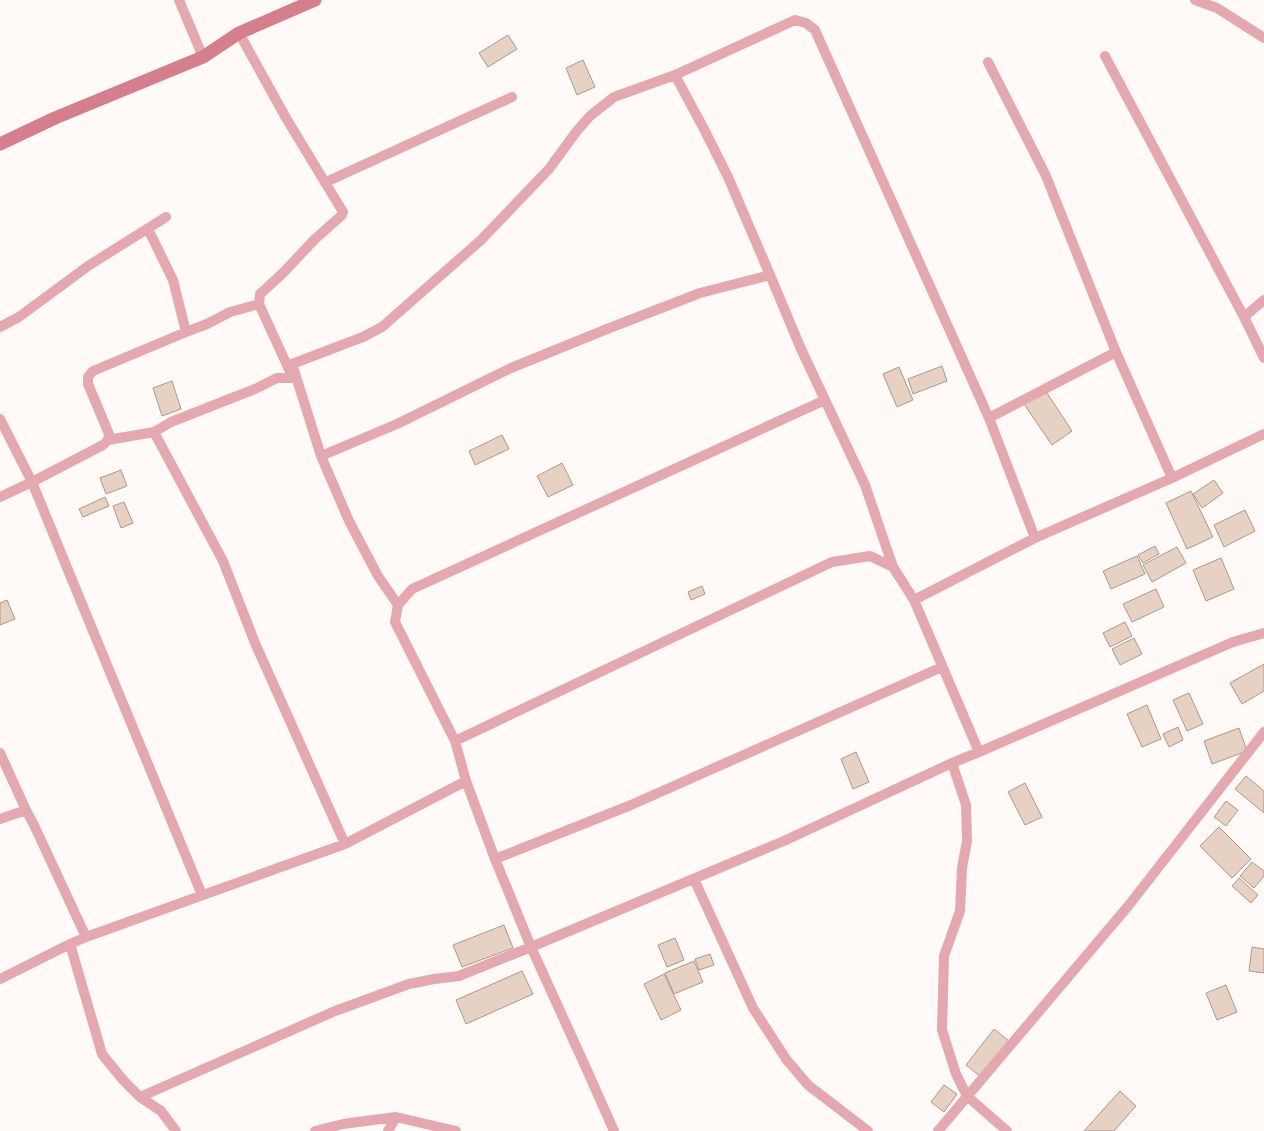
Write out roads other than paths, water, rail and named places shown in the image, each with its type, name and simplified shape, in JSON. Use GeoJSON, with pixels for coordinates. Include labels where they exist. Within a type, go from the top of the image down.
{"type":"FeatureCollection","features":[{"type":"Feature","properties":{"kind":"main road"},"geometry":{"type":"LineString","coordinates":[[0,144],[54,118],[203,57],[239,32],[315,0]]}},
{"type":"Feature","properties":{"kind":"street"},"geometry":{"type":"LineString","coordinates":[[179,0],[203,57]]}},
{"type":"Feature","properties":{"kind":"street"},"geometry":{"type":"LineString","coordinates":[[1194,0],[1217,8],[1264,38]]}},
{"type":"Feature","properties":{"kind":"street"},"geometry":{"type":"LineString","coordinates":[[292,364],[363,337],[382,327],[481,240],[549,169],[576,132],[590,116],[614,97],[676,75],[795,20],[806,23],[815,30],[989,418],[1035,538]]}},
{"type":"Feature","properties":{"kind":"street"},"geometry":{"type":"LineString","coordinates":[[239,32],[286,118],[343,212],[342,215],[315,240],[284,273],[260,294],[259,304],[292,378]]}},
{"type":"Feature","properties":{"kind":"street"},"geometry":{"type":"LineString","coordinates":[[1106,56],[1244,317],[1264,358]]}},
{"type":"Feature","properties":{"kind":"street"},"geometry":{"type":"LineString","coordinates":[[988,62],[1046,176],[1116,352],[1172,478]]}},
{"type":"Feature","properties":{"kind":"street"},"geometry":{"type":"LineString","coordinates":[[676,75],[728,177],[801,349],[865,485],[893,567],[914,600],[979,752]]}},
{"type":"Feature","properties":{"kind":"street"},"geometry":{"type":"LineString","coordinates":[[326,182],[512,96]]}},
{"type":"Feature","properties":{"kind":"street"},"geometry":{"type":"LineString","coordinates":[[0,327],[19,317],[88,266],[166,217]]}},
{"type":"Feature","properties":{"kind":"street"},"geometry":{"type":"LineString","coordinates":[[148,229],[173,280],[186,332]]}},
{"type":"Feature","properties":{"kind":"street"},"geometry":{"type":"LineString","coordinates":[[321,456],[397,424],[511,368],[607,329],[700,293],[770,275]]}},
{"type":"Feature","properties":{"kind":"street"},"geometry":{"type":"LineString","coordinates":[[1244,317],[1264,300]]}},
{"type":"Feature","properties":{"kind":"street"},"geometry":{"type":"LineString","coordinates":[[108,440],[109,434],[88,384],[88,377],[93,371],[207,324],[230,312],[259,304]]}},
{"type":"Feature","properties":{"kind":"street"},"geometry":{"type":"LineString","coordinates":[[989,418],[1116,352]]}},
{"type":"Feature","properties":{"kind":"street"},"geometry":{"type":"LineString","coordinates":[[292,364],[292,378]]}},
{"type":"Feature","properties":{"kind":"street"},"geometry":{"type":"LineString","coordinates":[[292,364],[321,456],[352,528],[378,576],[398,605]]}},
{"type":"Feature","properties":{"kind":"street"},"geometry":{"type":"LineString","coordinates":[[0,497],[103,445],[108,440],[154,432],[170,422],[255,389],[276,378],[292,378]]}},
{"type":"Feature","properties":{"kind":"street"},"geometry":{"type":"LineString","coordinates":[[614,1131],[530,947],[466,781],[455,741],[395,622],[398,605],[412,589],[825,400]]}},
{"type":"Feature","properties":{"kind":"street"},"geometry":{"type":"LineString","coordinates":[[0,419],[32,482],[202,895]]}},
{"type":"Feature","properties":{"kind":"street"},"geometry":{"type":"LineString","coordinates":[[154,432],[223,561],[255,642],[345,844]]}},
{"type":"Feature","properties":{"kind":"street"},"geometry":{"type":"LineString","coordinates":[[914,600],[1035,538],[1172,478],[1264,434]]}},
{"type":"Feature","properties":{"kind":"street"},"geometry":{"type":"LineString","coordinates":[[455,741],[832,562],[870,556],[893,567]]}},
{"type":"Feature","properties":{"kind":"street"},"geometry":{"type":"LineString","coordinates":[[140,1097],[335,1012],[409,984],[459,976],[530,947],[786,840],[952,763],[1233,642],[1264,633]]}},
{"type":"Feature","properties":{"kind":"street"},"geometry":{"type":"LineString","coordinates":[[495,858],[631,805],[942,667]]}},
{"type":"Feature","properties":{"kind":"street"},"geometry":{"type":"LineString","coordinates":[[938,1131],[1129,905],[1264,732]]}},
{"type":"Feature","properties":{"kind":"street"},"geometry":{"type":"LineString","coordinates":[[0,753],[86,937]]}},
{"type":"Feature","properties":{"kind":"street"},"geometry":{"type":"LineString","coordinates":[[952,763],[966,805],[968,841],[962,868],[960,911],[944,956],[942,1030],[956,1074],[967,1096],[1006,1131]]}},
{"type":"Feature","properties":{"kind":"street"},"geometry":{"type":"LineString","coordinates":[[0,979],[86,937],[345,844],[466,781]]}},
{"type":"Feature","properties":{"kind":"street"},"geometry":{"type":"LineString","coordinates":[[0,819],[26,810]]}},
{"type":"Feature","properties":{"kind":"street"},"geometry":{"type":"LineString","coordinates":[[694,879],[753,1008],[786,1059],[808,1085],[868,1131]]}},
{"type":"Feature","properties":{"kind":"street"},"geometry":{"type":"LineString","coordinates":[[70,944],[102,1054],[123,1080],[140,1097],[161,1111],[176,1131]]}},
{"type":"Feature","properties":{"kind":"street"},"geometry":{"type":"LineString","coordinates":[[388,1131],[396,1117]]}},
{"type":"Feature","properties":{"kind":"street"},"geometry":{"type":"LineString","coordinates":[[315,1131],[343,1124],[396,1117],[456,1131]]}}]}
